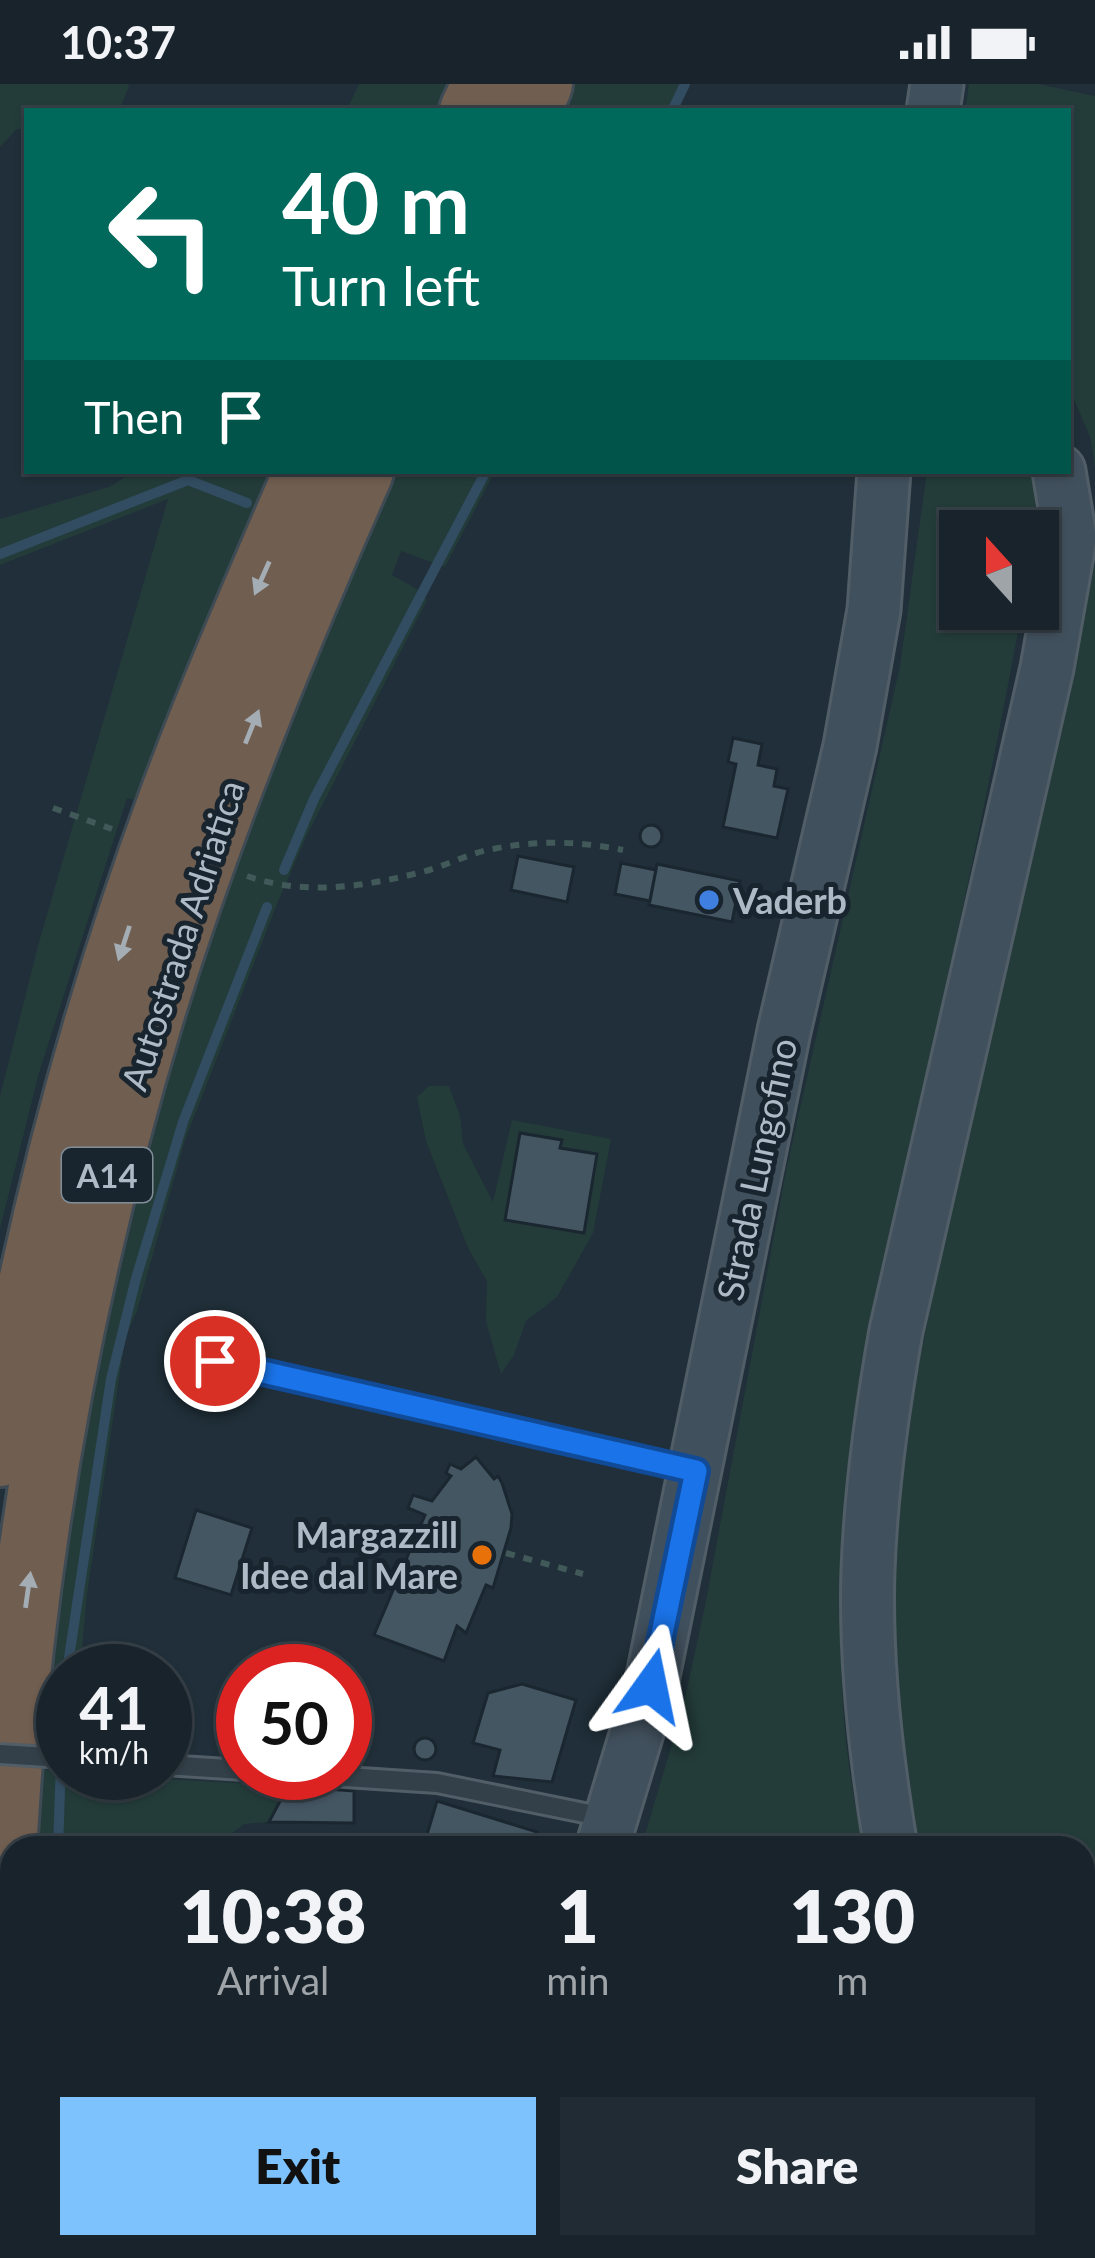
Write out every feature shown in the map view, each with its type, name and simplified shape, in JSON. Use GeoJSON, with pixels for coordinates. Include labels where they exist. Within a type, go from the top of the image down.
{"type":"FeatureCollection","features":[{"type":"Feature","properties":{"kind":"highway","name":"Autostrada Adriatica"},"geometry":{"type":"LineString","coordinates":[[0,1453],[36,1263],[100,1018],[172,801],[225,662],[307,474]]}},
{"type":"Feature","properties":{"kind":"highway","name":"Autostrada Adriatica"},"geometry":{"type":"LineString","coordinates":[[4,1836],[37,1527],[87,1257],[111,1160],[152,1013],[211,834],[359,474]]}},
{"type":"Feature","properties":{"kind":"main road","name":"Strada Lungofino"},"geometry":{"type":"LineString","coordinates":[[608,1833],[651,1686],[779,1054],[863,677],[887,476]]}},
{"type":"Feature","properties":{"kind":"main road"},"geometry":{"type":"LineString","coordinates":[[889,1836],[880,1783],[868,1574],[882,1414],[896,1330],[1047,668],[1070,538],[1059,483]]}},
{"type":"Feature","properties":{"kind":"lane"},"geometry":{"type":"LineString","coordinates":[[215,1361],[696,1471]]}},
{"type":"Feature","properties":{"kind":"lane"},"geometry":{"type":"LineString","coordinates":[[0,1754],[36,1756]]}},
{"type":"Feature","properties":{"kind":"lane"},"geometry":{"type":"LineString","coordinates":[[372,1779],[437,1783],[608,1833]]}},
{"type":"Feature","properties":{"kind":"path"},"geometry":{"type":"LineString","coordinates":[[53,808],[114,830]]}},
{"type":"Feature","properties":{"kind":"path"},"geometry":{"type":"LineString","coordinates":[[237,872],[270,884],[324,890],[422,872],[490,849],[574,840],[623,850]]}},
{"type":"Feature","properties":{"kind":"path"},"geometry":{"type":"LineString","coordinates":[[506,1553],[583,1574]]}},
{"type":"Feature","properties":{"kind":"green space"},"geometry":{"type":"Polygon","coordinates":[[[0,84],[129,86],[120,108],[24,108],[24,129],[17,129],[0,147],[0,84]]]}},
{"type":"Feature","properties":{"kind":"green space"},"geometry":{"type":"Polygon","coordinates":[[[359,84],[456,84],[444,108],[347,108],[359,84]]]}},
{"type":"Feature","properties":{"kind":"green space"},"geometry":{"type":"Polygon","coordinates":[[[573,84],[688,84],[677,108],[562,108],[573,84]]]}},
{"type":"Feature","properties":{"kind":"green space"},"geometry":{"type":"Polygon","coordinates":[[[969,84],[1038,84],[1095,96],[1095,468],[1090,437],[1071,392],[1071,108],[965,108],[969,84]]]}},
{"type":"Feature","properties":{"kind":"green space"},"geometry":{"type":"Polygon","coordinates":[[[130,474],[275,474],[140,801],[127,798],[39,1073],[0,1229],[0,1096],[39,942],[168,499],[0,565],[0,519],[109,487],[130,474]]]}},
{"type":"Feature","properties":{"kind":"green space"},"geometry":{"type":"Polygon","coordinates":[[[382,474],[493,474],[445,567],[401,551],[392,575],[427,600],[307,835],[185,1140],[137,1311],[125,1338],[82,1644],[53,1644],[87,1370],[160,1057],[382,474]]]}},
{"type":"Feature","properties":{"kind":"green space"},"geometry":{"type":"Polygon","coordinates":[[[927,474],[1032,474],[1036,510],[939,510],[939,630],[1018,630],[859,1419],[842,1589],[842,1674],[848,1761],[862,1836],[645,1836],[683,1707],[705,1606],[787,1166],[900,666],[927,474]]]}},
{"type":"Feature","properties":{"kind":"green space"},"geometry":{"type":"Polygon","coordinates":[[[1095,564],[1095,1836],[914,1836],[888,1655],[900,1455],[978,1077],[1095,564]]]}},
{"type":"Feature","properties":{"kind":"green space"},"geometry":{"type":"Polygon","coordinates":[[[429,1086],[449,1086],[460,1116],[463,1144],[493,1202],[512,1120],[611,1139],[593,1233],[557,1297],[526,1321],[514,1355],[501,1374],[486,1322],[487,1281],[468,1248],[426,1141],[417,1097],[429,1086]]]}},
{"type":"Feature","properties":{"kind":"green space"},"geometry":{"type":"Polygon","coordinates":[[[192,1780],[216,1782],[216,1800],[281,1800],[269,1822],[244,1824],[228,1836],[33,1836],[36,1795],[36,1800],[192,1800],[192,1780]]]}},
{"type":"Feature","properties":{"kind":"building"},"geometry":{"type":"Polygon","coordinates":[[[733,738],[762,744],[758,765],[777,769],[774,786],[788,789],[777,838],[723,827],[736,764],[728,762],[733,738]]]}},
{"type":"Feature","properties":{"kind":"building"},"geometry":{"type":"Polygon","coordinates":[[[651,825],[662,836],[651,847],[640,836],[651,825]]]}},
{"type":"Feature","properties":{"kind":"building"},"geometry":{"type":"Polygon","coordinates":[[[518,856],[574,867],[567,902],[511,890],[518,856]]]}},
{"type":"Feature","properties":{"kind":"building"},"geometry":{"type":"Polygon","coordinates":[[[621,863],[656,870],[650,901],[615,894],[621,863]]]}},
{"type":"Feature","properties":{"kind":"building"},"geometry":{"type":"Polygon","coordinates":[[[657,864],[740,881],[732,922],[649,905],[657,864]]]}},
{"type":"Feature","properties":{"kind":"building"},"geometry":{"type":"Polygon","coordinates":[[[520,1133],[562,1140],[560,1148],[597,1154],[584,1233],[505,1220],[520,1133]]]}},
{"type":"Feature","properties":{"kind":"building"},"geometry":{"type":"Polygon","coordinates":[[[476,1457],[502,1483],[512,1514],[511,1528],[493,1588],[486,1585],[466,1633],[457,1626],[444,1661],[374,1635],[425,1515],[408,1508],[413,1495],[432,1501],[451,1476],[446,1473],[450,1464],[461,1469],[476,1457]]]}},
{"type":"Feature","properties":{"kind":"building"},"geometry":{"type":"Polygon","coordinates":[[[196,1510],[252,1528],[231,1595],[175,1578],[196,1510]]]}},
{"type":"Feature","properties":{"kind":"building"},"geometry":{"type":"Polygon","coordinates":[[[522,1684],[576,1700],[552,1782],[493,1776],[500,1750],[473,1743],[488,1693],[522,1684]]]}},
{"type":"Feature","properties":{"kind":"building"},"geometry":{"type":"Polygon","coordinates":[[[425,1738],[436,1749],[425,1760],[414,1749],[425,1738]]]}},
{"type":"Feature","properties":{"kind":"building"},"geometry":{"type":"Polygon","coordinates":[[[281,1800],[354,1800],[354,1823],[269,1822],[281,1800]]]}},
{"type":"Feature","properties":{"kind":"building"},"geometry":{"type":"Polygon","coordinates":[[[437,1801],[537,1832],[536,1836],[427,1836],[437,1801]]]}},
{"type":"Feature","properties":{"kind":"waterway"},"geometry":{"type":"LineString","coordinates":[[673,108],[685,84]]}},
{"type":"Feature","properties":{"kind":"waterway"},"geometry":{"type":"LineString","coordinates":[[284,870],[314,799],[484,474]]}},
{"type":"Feature","properties":{"kind":"waterway"},"geometry":{"type":"LineString","coordinates":[[0,554],[188,480],[247,503]]}},
{"type":"Feature","properties":{"kind":"waterway"},"geometry":{"type":"LineString","coordinates":[[71,1644],[111,1379],[135,1282],[183,1122],[267,907]]}},
{"type":"Feature","properties":{"kind":"waterway"},"geometry":{"type":"LineString","coordinates":[[58,1836],[60,1800]]}},
{"type":"Feature","properties":{"kind":"place","name":"Vaderb"},"geometry":{"type":"Point","coordinates":[709,900]}},
{"type":"Feature","properties":{"kind":"place","name":"Margazzill Idee dal Mare"},"geometry":{"type":"Point","coordinates":[482,1555]}},
{"type":"Feature","properties":{"kind":"route"},"geometry":{"type":"LineString","coordinates":[[215,1361],[696,1471],[651,1686]]}}]}
